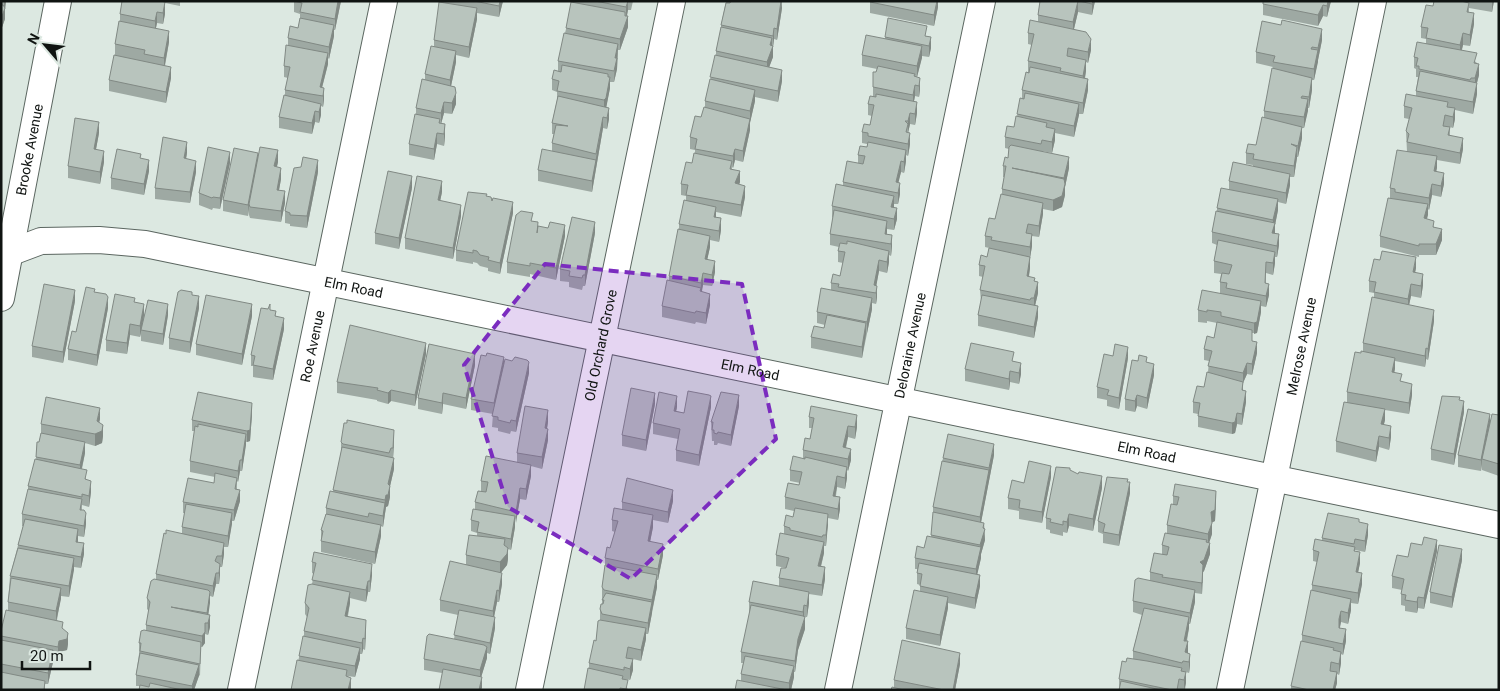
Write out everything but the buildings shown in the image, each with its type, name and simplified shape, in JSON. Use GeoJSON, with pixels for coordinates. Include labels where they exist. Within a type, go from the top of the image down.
{"type":"FeatureCollection","features":[{"type":"Feature","properties":{"kind":"street","name":"Brooke Avenue"},"geometry":{"type":"LineString","coordinates":[[1,298],[6,255],[58,1]]}},
{"type":"Feature","properties":{"kind":"street","name":"Roe Avenue"},"geometry":{"type":"LineString","coordinates":[[241,690],[384,1]]}},
{"type":"Feature","properties":{"kind":"street","name":"Old Orchard Grove"},"geometry":{"type":"LineString","coordinates":[[529,690],[672,1]]}},
{"type":"Feature","properties":{"kind":"street","name":"Deloraine Avenue"},"geometry":{"type":"LineString","coordinates":[[838,690],[982,1]]}},
{"type":"Feature","properties":{"kind":"street","name":"Melrose Avenue"},"geometry":{"type":"LineString","coordinates":[[1230,690],[1373,1]]}},
{"type":"Feature","properties":{"kind":"street","name":"Elm Road"},"geometry":{"type":"LineString","coordinates":[[6,255],[41,241],[122,241],[167,248],[602,340],[1499,525]]}},
{"type":"Feature","properties":{"kind":"highlighted area"},"geometry":{"type":"Polygon","coordinates":[[[545,264],[742,284],[776,439],[631,579],[508,507],[464,365],[545,264]]]}}]}
